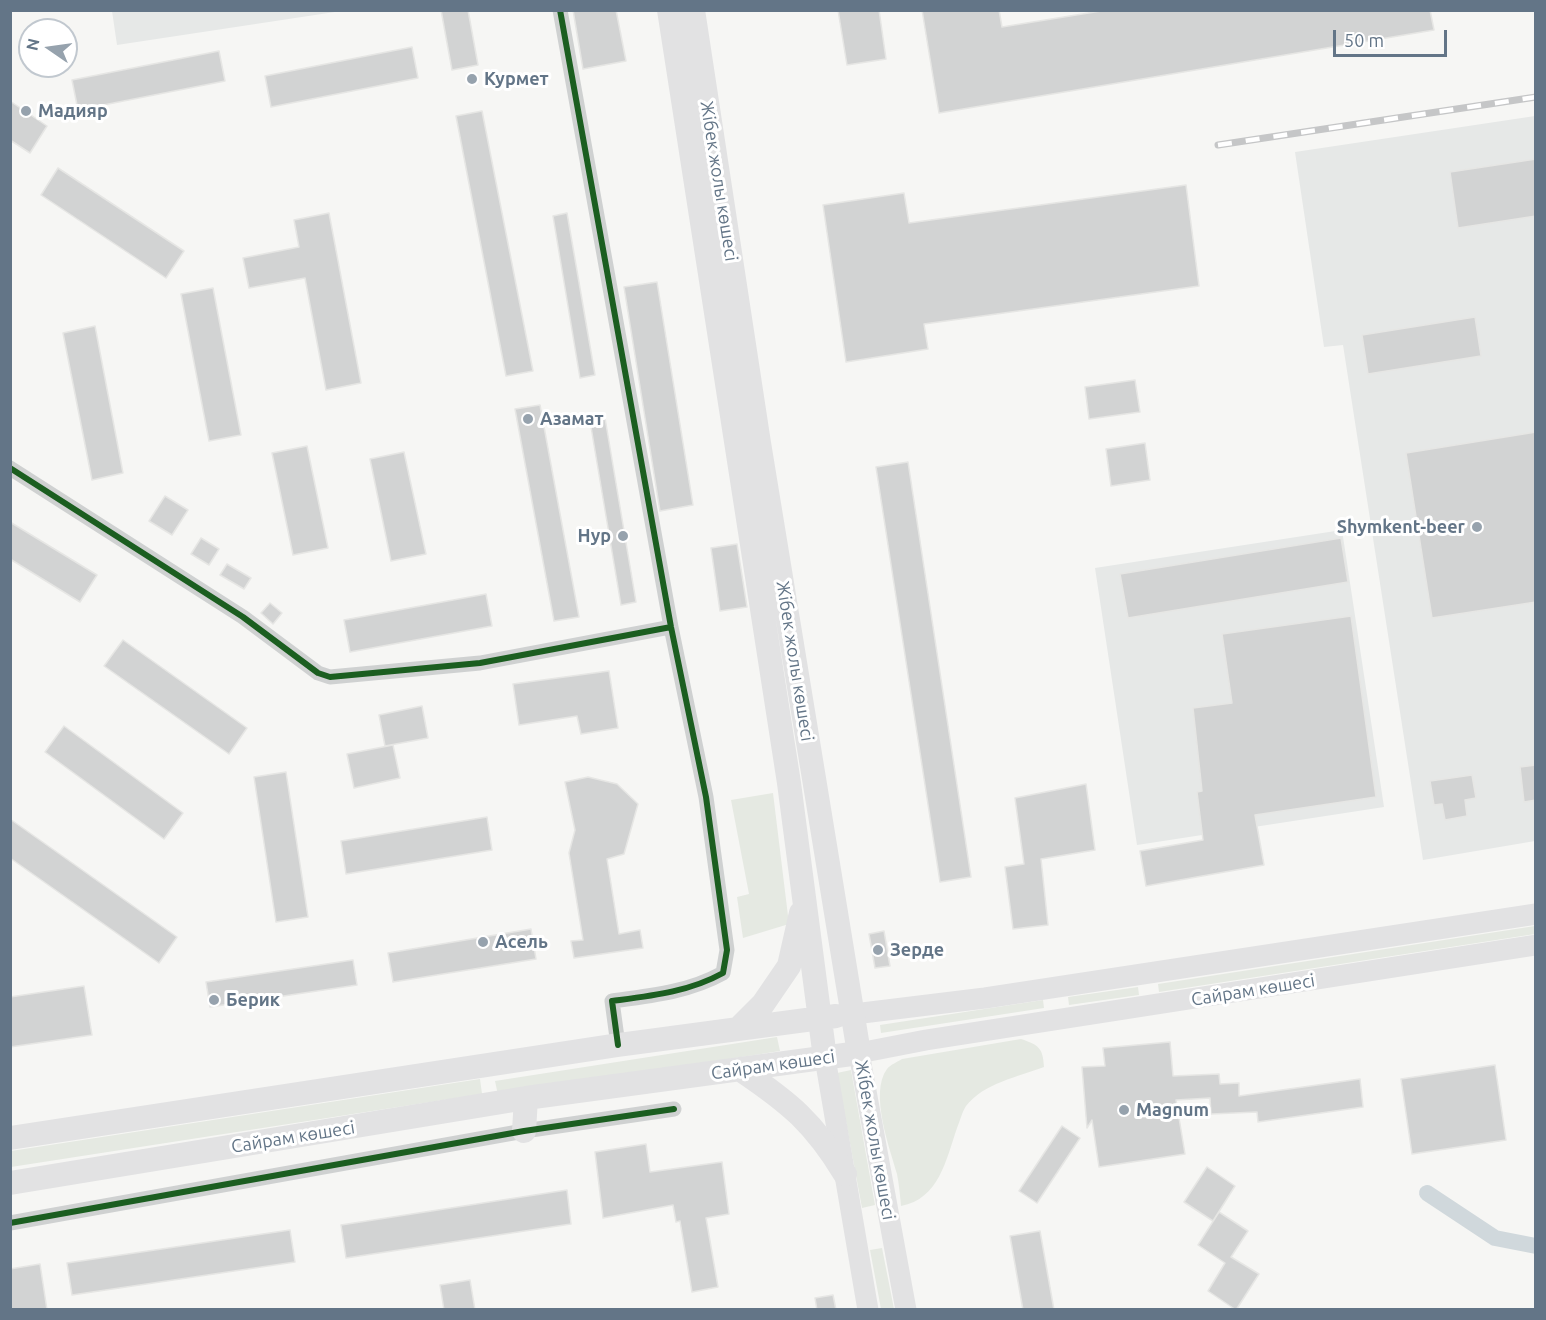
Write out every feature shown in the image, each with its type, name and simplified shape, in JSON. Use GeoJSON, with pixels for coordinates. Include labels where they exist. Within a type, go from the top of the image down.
{"type":"FeatureCollection","features":[{"type":"Feature","properties":{"kind":"main road","name":"Жібек жолы көшесі"},"geometry":{"type":"LineString","coordinates":[[669,10],[789,783],[825,1058],[868,1310]]}},
{"type":"Feature","properties":{"kind":"main road","name":"Жібек жолы көшесі"},"geometry":{"type":"LineString","coordinates":[[693,10],[759,443],[859,1053],[906,1310]]}},
{"type":"Feature","properties":{"kind":"main road"},"geometry":{"type":"LineString","coordinates":[[738,1029],[763,1004],[789,966],[804,896]]}},
{"type":"Feature","properties":{"kind":"main road","name":"Сайрам көшесі"},"geometry":{"type":"LineString","coordinates":[[854,1014],[1055,988],[1536,914]]}},
{"type":"Feature","properties":{"kind":"main road","name":"Сайрам көшесі"},"geometry":{"type":"LineString","coordinates":[[10,1183],[526,1098],[859,1053],[926,1040],[1536,945]]}},
{"type":"Feature","properties":{"kind":"main road"},"geometry":{"type":"LineString","coordinates":[[1055,988],[1061,1020]]}},
{"type":"Feature","properties":{"kind":"main road"},"geometry":{"type":"LineString","coordinates":[[10,1138],[618,1045],[854,1014]]}},
{"type":"Feature","properties":{"kind":"main road"},"geometry":{"type":"LineString","coordinates":[[484,1066],[489,1105]]}},
{"type":"Feature","properties":{"kind":"main road"},"geometry":{"type":"LineString","coordinates":[[741,1070],[784,1099],[807,1120],[828,1146],[845,1174]]}},
{"type":"Feature","properties":{"kind":"main road"},"geometry":{"type":"LineString","coordinates":[[524,1131],[526,1098]]}},
{"type":"Feature","properties":{"kind":"street"},"geometry":{"type":"LineString","coordinates":[[560,10],[670,627],[706,797],[726,962],[723,973],[703,983],[671,993],[612,1001],[618,1045]]}},
{"type":"Feature","properties":{"kind":"street"},"geometry":{"type":"LineString","coordinates":[[10,468],[243,617],[318,673],[330,677],[480,663],[670,627]]}},
{"type":"Feature","properties":{"kind":"street"},"geometry":{"type":"LineString","coordinates":[[10,1223],[524,1131],[674,1109]]}},
{"type":"Feature","properties":{"kind":"shaded area"},"geometry":{"type":"Polygon","coordinates":[[[112,10],[348,10],[117,45],[112,11],[112,10]]]}},
{"type":"Feature","properties":{"kind":"shaded area"},"geometry":{"type":"Polygon","coordinates":[[[1535,116],[1535,841],[1423,860],[1343,345],[1324,347],[1295,152],[1535,116]]]}},
{"type":"Feature","properties":{"kind":"shaded area"},"geometry":{"type":"Polygon","coordinates":[[[1342,530],[1384,807],[1137,845],[1095,568],[1342,530]]]}},
{"type":"Feature","properties":{"kind":"shaded area"},"geometry":{"type":"Polygon","coordinates":[[[773,793],[789,924],[743,938],[737,897],[749,894],[731,800],[773,793]]]}},
{"type":"Feature","properties":{"kind":"shaded area"},"geometry":{"type":"Polygon","coordinates":[[[1535,926],[1535,934],[1159,992],[1158,984],[1535,926]]]}},
{"type":"Feature","properties":{"kind":"shaded area"},"geometry":{"type":"Polygon","coordinates":[[[1138,987],[1139,995],[1069,1005],[1068,997],[1138,987]]]}},
{"type":"Feature","properties":{"kind":"shaded area"},"geometry":{"type":"Polygon","coordinates":[[[1043,1000],[1044,1008],[881,1033],[880,1025],[1043,1000]]]}},
{"type":"Feature","properties":{"kind":"shaded area"},"geometry":{"type":"Polygon","coordinates":[[[777,1037],[780,1051],[498,1095],[495,1081],[777,1037]]]}},
{"type":"Feature","properties":{"kind":"shaded area"},"geometry":{"type":"Polygon","coordinates":[[[1021,1039],[1039,1048],[1043,1055],[1044,1067],[992,1086],[973,1098],[963,1111],[944,1165],[933,1187],[914,1202],[901,1206],[897,1174],[880,1106],[882,1079],[887,1069],[902,1059],[1021,1039]]]}},
{"type":"Feature","properties":{"kind":"shaded area"},"geometry":{"type":"Polygon","coordinates":[[[851,1070],[875,1205],[862,1208],[837,1073],[851,1070]]]}},
{"type":"Feature","properties":{"kind":"shaded area"},"geometry":{"type":"Polygon","coordinates":[[[480,1079],[482,1094],[11,1167],[11,1151],[480,1079]]]}},
{"type":"Feature","properties":{"kind":"shaded area"},"geometry":{"type":"Polygon","coordinates":[[[882,1248],[894,1309],[881,1309],[870,1250],[882,1248]]]}},
{"type":"Feature","properties":{"kind":"building"},"geometry":{"type":"Polygon","coordinates":[[[441,10],[468,10],[478,65],[452,70],[441,10]]]}},
{"type":"Feature","properties":{"kind":"building"},"geometry":{"type":"Polygon","coordinates":[[[573,10],[616,10],[626,61],[583,69],[573,10]]]}},
{"type":"Feature","properties":{"kind":"building"},"geometry":{"type":"Polygon","coordinates":[[[838,10],[879,10],[886,59],[847,65],[838,10]]]}},
{"type":"Feature","properties":{"kind":"building"},"geometry":{"type":"Polygon","coordinates":[[[922,10],[999,10],[1002,27],[1107,10],[1430,10],[1434,30],[939,113],[922,10]]]}},
{"type":"Feature","properties":{"kind":"building"},"geometry":{"type":"Polygon","coordinates":[[[412,47],[418,78],[271,107],[265,76],[412,47]]]}},
{"type":"Feature","properties":{"kind":"building"},"geometry":{"type":"Polygon","coordinates":[[[219,51],[225,81],[78,110],[72,80],[219,51]]]}},
{"type":"Feature","properties":{"kind":"building"},"geometry":{"type":"Polygon","coordinates":[[[10,101],[47,126],[30,153],[10,140],[10,101]]]}},
{"type":"Feature","properties":{"kind":"building"},"geometry":{"type":"Polygon","coordinates":[[[482,111],[533,371],[506,376],[456,116],[482,111]]]}},
{"type":"Feature","properties":{"kind":"building"},"geometry":{"type":"Polygon","coordinates":[[[1536,159],[1536,216],[1458,228],[1450,172],[1536,159]]]}},
{"type":"Feature","properties":{"kind":"building"},"geometry":{"type":"Polygon","coordinates":[[[58,168],[184,251],[166,278],[41,195],[58,168]]]}},
{"type":"Feature","properties":{"kind":"building"},"geometry":{"type":"Polygon","coordinates":[[[1186,185],[1199,286],[924,324],[928,349],[846,362],[823,205],[904,193],[909,223],[1186,185]]]}},
{"type":"Feature","properties":{"kind":"building"},"geometry":{"type":"Polygon","coordinates":[[[329,213],[361,383],[326,390],[305,278],[249,288],[243,258],[299,247],[294,220],[329,213]]]}},
{"type":"Feature","properties":{"kind":"building"},"geometry":{"type":"Polygon","coordinates":[[[567,213],[595,375],[580,378],[553,216],[567,213]]]}},
{"type":"Feature","properties":{"kind":"building"},"geometry":{"type":"Polygon","coordinates":[[[657,282],[693,505],[660,511],[624,287],[657,282]]]}},
{"type":"Feature","properties":{"kind":"building"},"geometry":{"type":"Polygon","coordinates":[[[213,288],[241,435],[209,441],[181,294],[213,288]]]}},
{"type":"Feature","properties":{"kind":"building"},"geometry":{"type":"Polygon","coordinates":[[[1475,317],[1481,356],[1368,374],[1362,335],[1475,317]]]}},
{"type":"Feature","properties":{"kind":"building"},"geometry":{"type":"Polygon","coordinates":[[[95,326],[123,473],[92,480],[63,333],[95,326]]]}},
{"type":"Feature","properties":{"kind":"building"},"geometry":{"type":"Polygon","coordinates":[[[1135,380],[1140,412],[1089,419],[1085,387],[1135,380]]]}},
{"type":"Feature","properties":{"kind":"building"},"geometry":{"type":"Polygon","coordinates":[[[540,405],[579,617],[554,621],[515,409],[540,405]]]}},
{"type":"Feature","properties":{"kind":"building"},"geometry":{"type":"Polygon","coordinates":[[[605,418],[636,602],[621,605],[590,421],[605,418]]]}},
{"type":"Feature","properties":{"kind":"building","name":"Shymkent-beer"},"geometry":{"type":"Polygon","coordinates":[[[1536,432],[1536,602],[1432,618],[1406,453],[1536,432]]]}},
{"type":"Feature","properties":{"kind":"building"},"geometry":{"type":"Polygon","coordinates":[[[1145,443],[1150,480],[1111,486],[1106,449],[1145,443]]]}},
{"type":"Feature","properties":{"kind":"building"},"geometry":{"type":"Polygon","coordinates":[[[307,446],[328,548],[293,555],[272,453],[307,446]]]}},
{"type":"Feature","properties":{"kind":"building"},"geometry":{"type":"Polygon","coordinates":[[[404,452],[426,554],[391,561],[370,459],[404,452]]]}},
{"type":"Feature","properties":{"kind":"building"},"geometry":{"type":"Polygon","coordinates":[[[908,462],[971,877],[940,882],[876,467],[908,462]]]}},
{"type":"Feature","properties":{"kind":"building"},"geometry":{"type":"Polygon","coordinates":[[[165,496],[188,510],[172,535],[149,521],[165,496]]]}},
{"type":"Feature","properties":{"kind":"building"},"geometry":{"type":"Polygon","coordinates":[[[10,522],[97,575],[80,602],[10,559],[10,522]]]}},
{"type":"Feature","properties":{"kind":"building"},"geometry":{"type":"Polygon","coordinates":[[[201,538],[219,549],[209,565],[191,554],[201,538]]]}},
{"type":"Feature","properties":{"kind":"building"},"geometry":{"type":"Polygon","coordinates":[[[1341,538],[1348,582],[1128,618],[1120,574],[1341,538]]]}},
{"type":"Feature","properties":{"kind":"building"},"geometry":{"type":"Polygon","coordinates":[[[737,544],[747,607],[720,611],[711,548],[737,544]]]}},
{"type":"Feature","properties":{"kind":"building"},"geometry":{"type":"Polygon","coordinates":[[[227,564],[251,578],[244,589],[220,575],[227,564]]]}},
{"type":"Feature","properties":{"kind":"building"},"geometry":{"type":"Polygon","coordinates":[[[486,594],[492,626],[350,652],[344,620],[486,594]]]}},
{"type":"Feature","properties":{"kind":"building"},"geometry":{"type":"Polygon","coordinates":[[[270,603],[282,613],[273,624],[261,613],[270,603]]]}},
{"type":"Feature","properties":{"kind":"building"},"geometry":{"type":"Polygon","coordinates":[[[1351,616],[1376,797],[1255,815],[1264,865],[1146,886],[1140,851],[1203,840],[1197,792],[1202,791],[1193,708],[1232,703],[1222,634],[1351,616]]]}},
{"type":"Feature","properties":{"kind":"building"},"geometry":{"type":"Polygon","coordinates":[[[123,640],[247,728],[229,754],[104,666],[123,640]]]}},
{"type":"Feature","properties":{"kind":"building"},"geometry":{"type":"Polygon","coordinates":[[[609,671],[618,728],[581,734],[577,716],[519,725],[513,684],[609,671]]]}},
{"type":"Feature","properties":{"kind":"building"},"geometry":{"type":"Polygon","coordinates":[[[422,706],[428,738],[385,746],[379,715],[422,706]]]}},
{"type":"Feature","properties":{"kind":"building"},"geometry":{"type":"Polygon","coordinates":[[[64,726],[183,813],[164,839],[45,752],[64,726]]]}},
{"type":"Feature","properties":{"kind":"building"},"geometry":{"type":"Polygon","coordinates":[[[393,745],[400,778],[354,788],[347,754],[393,745]]]}},
{"type":"Feature","properties":{"kind":"building"},"geometry":{"type":"Polygon","coordinates":[[[1536,765],[1536,800],[1524,802],[1520,767],[1536,765]]]}},
{"type":"Feature","properties":{"kind":"building"},"geometry":{"type":"Polygon","coordinates":[[[286,772],[308,917],[276,922],[254,777],[286,772]]]}},
{"type":"Feature","properties":{"kind":"building"},"geometry":{"type":"Polygon","coordinates":[[[1472,775],[1476,798],[1465,800],[1467,816],[1445,820],[1442,804],[1434,805],[1430,781],[1472,775]]]}},
{"type":"Feature","properties":{"kind":"building"},"geometry":{"type":"Polygon","coordinates":[[[588,777],[617,784],[638,804],[624,854],[607,859],[619,934],[640,930],[643,948],[574,958],[571,941],[583,940],[569,853],[575,830],[565,782],[588,777]]]}},
{"type":"Feature","properties":{"kind":"building"},"geometry":{"type":"Polygon","coordinates":[[[1086,784],[1095,850],[1041,859],[1048,925],[1013,929],[1005,867],[1024,864],[1015,798],[1086,784]]]}},
{"type":"Feature","properties":{"kind":"building"},"geometry":{"type":"Polygon","coordinates":[[[487,817],[492,850],[346,874],[341,841],[487,817]]]}},
{"type":"Feature","properties":{"kind":"building"},"geometry":{"type":"Polygon","coordinates":[[[10,819],[177,937],[159,963],[10,858],[10,819]]]}},
{"type":"Feature","properties":{"kind":"building"},"geometry":{"type":"Polygon","coordinates":[[[531,929],[536,959],[393,982],[388,953],[531,929]]]}},
{"type":"Feature","properties":{"kind":"building"},"geometry":{"type":"Polygon","coordinates":[[[884,931],[890,966],[875,968],[869,934],[884,931]]]}},
{"type":"Feature","properties":{"kind":"building"},"geometry":{"type":"Polygon","coordinates":[[[353,960],[357,985],[210,1007],[206,982],[353,960]]]}},
{"type":"Feature","properties":{"kind":"building"},"geometry":{"type":"Polygon","coordinates":[[[84,986],[92,1035],[10,1047],[10,997],[84,986]]]}},
{"type":"Feature","properties":{"kind":"building"},"geometry":{"type":"Polygon","coordinates":[[[1170,1042],[1173,1076],[1219,1074],[1220,1084],[1239,1083],[1239,1096],[1360,1079],[1363,1107],[1258,1122],[1257,1112],[1211,1114],[1210,1098],[1176,1100],[1185,1154],[1099,1167],[1092,1120],[1087,1128],[1082,1067],[1105,1066],[1103,1048],[1170,1042]]]}},
{"type":"Feature","properties":{"kind":"building"},"geometry":{"type":"Polygon","coordinates":[[[1495,1065],[1506,1140],[1412,1154],[1401,1079],[1495,1065]]]}},
{"type":"Feature","properties":{"kind":"building"},"geometry":{"type":"Polygon","coordinates":[[[1062,1126],[1080,1138],[1037,1203],[1019,1191],[1062,1126]]]}},
{"type":"Feature","properties":{"kind":"building"},"geometry":{"type":"Polygon","coordinates":[[[646,1144],[650,1172],[722,1162],[729,1214],[706,1218],[718,1287],[692,1292],[680,1221],[676,1222],[673,1205],[603,1218],[595,1152],[646,1144]]]}},
{"type":"Feature","properties":{"kind":"building"},"geometry":{"type":"Polygon","coordinates":[[[1207,1167],[1235,1186],[1213,1221],[1184,1202],[1207,1167]]]}},
{"type":"Feature","properties":{"kind":"building"},"geometry":{"type":"Polygon","coordinates":[[[567,1190],[571,1224],[346,1258],[341,1225],[567,1190]]]}},
{"type":"Feature","properties":{"kind":"building"},"geometry":{"type":"Polygon","coordinates":[[[1219,1212],[1248,1231],[1231,1257],[1259,1274],[1236,1310],[1208,1291],[1225,1263],[1198,1245],[1219,1212]]]}},
{"type":"Feature","properties":{"kind":"building"},"geometry":{"type":"Polygon","coordinates":[[[290,1230],[295,1262],[72,1295],[67,1263],[290,1230]]]}},
{"type":"Feature","properties":{"kind":"building"},"geometry":{"type":"Polygon","coordinates":[[[1040,1231],[1054,1310],[1023,1310],[1010,1236],[1040,1231]]]}},
{"type":"Feature","properties":{"kind":"building"},"geometry":{"type":"Polygon","coordinates":[[[40,1264],[47,1310],[10,1310],[10,1269],[40,1264]]]}},
{"type":"Feature","properties":{"kind":"building"},"geometry":{"type":"Polygon","coordinates":[[[470,1280],[475,1310],[444,1310],[440,1285],[470,1280]]]}},
{"type":"Feature","properties":{"kind":"building"},"geometry":{"type":"Polygon","coordinates":[[[833,1295],[836,1310],[817,1310],[815,1298],[833,1295]]]}},
{"type":"Feature","properties":{"kind":"waterway"},"geometry":{"type":"LineString","coordinates":[[1427,1193],[1495,1238],[1536,1246]]}},
{"type":"Feature","properties":{"kind":"railway"},"geometry":{"type":"LineString","coordinates":[[1218,145],[1536,97]]}},
{"type":"Feature","properties":{"kind":"cycle path"},"geometry":{"type":"LineString","coordinates":[[560,10],[671,627],[706,797],[727,950],[723,973],[697,985],[612,1001],[618,1045]]}},
{"type":"Feature","properties":{"kind":"cycle path"},"geometry":{"type":"LineString","coordinates":[[10,468],[243,617],[318,673],[330,677],[480,663],[671,627]]}},
{"type":"Feature","properties":{"kind":"cycle path"},"geometry":{"type":"LineString","coordinates":[[10,1223],[524,1131],[674,1109]]}},
{"type":"Feature","properties":{"kind":"place","name":"Курмет"},"geometry":{"type":"Point","coordinates":[472,79]}},
{"type":"Feature","properties":{"kind":"place","name":"Мадияр"},"geometry":{"type":"Point","coordinates":[26,111]}},
{"type":"Feature","properties":{"kind":"place","name":"Азамат"},"geometry":{"type":"Point","coordinates":[528,419]}},
{"type":"Feature","properties":{"kind":"place","name":"Shymkent-beer"},"geometry":{"type":"Point","coordinates":[1477,527]}},
{"type":"Feature","properties":{"kind":"place","name":"Нур"},"geometry":{"type":"Point","coordinates":[623,536]}},
{"type":"Feature","properties":{"kind":"place","name":"Асель"},"geometry":{"type":"Point","coordinates":[483,942]}},
{"type":"Feature","properties":{"kind":"place","name":"Зерде"},"geometry":{"type":"Point","coordinates":[878,950]}},
{"type":"Feature","properties":{"kind":"place","name":"Берик"},"geometry":{"type":"Point","coordinates":[214,1000]}},
{"type":"Feature","properties":{"kind":"place","name":"Magnum"},"geometry":{"type":"Point","coordinates":[1124,1110]}}]}
